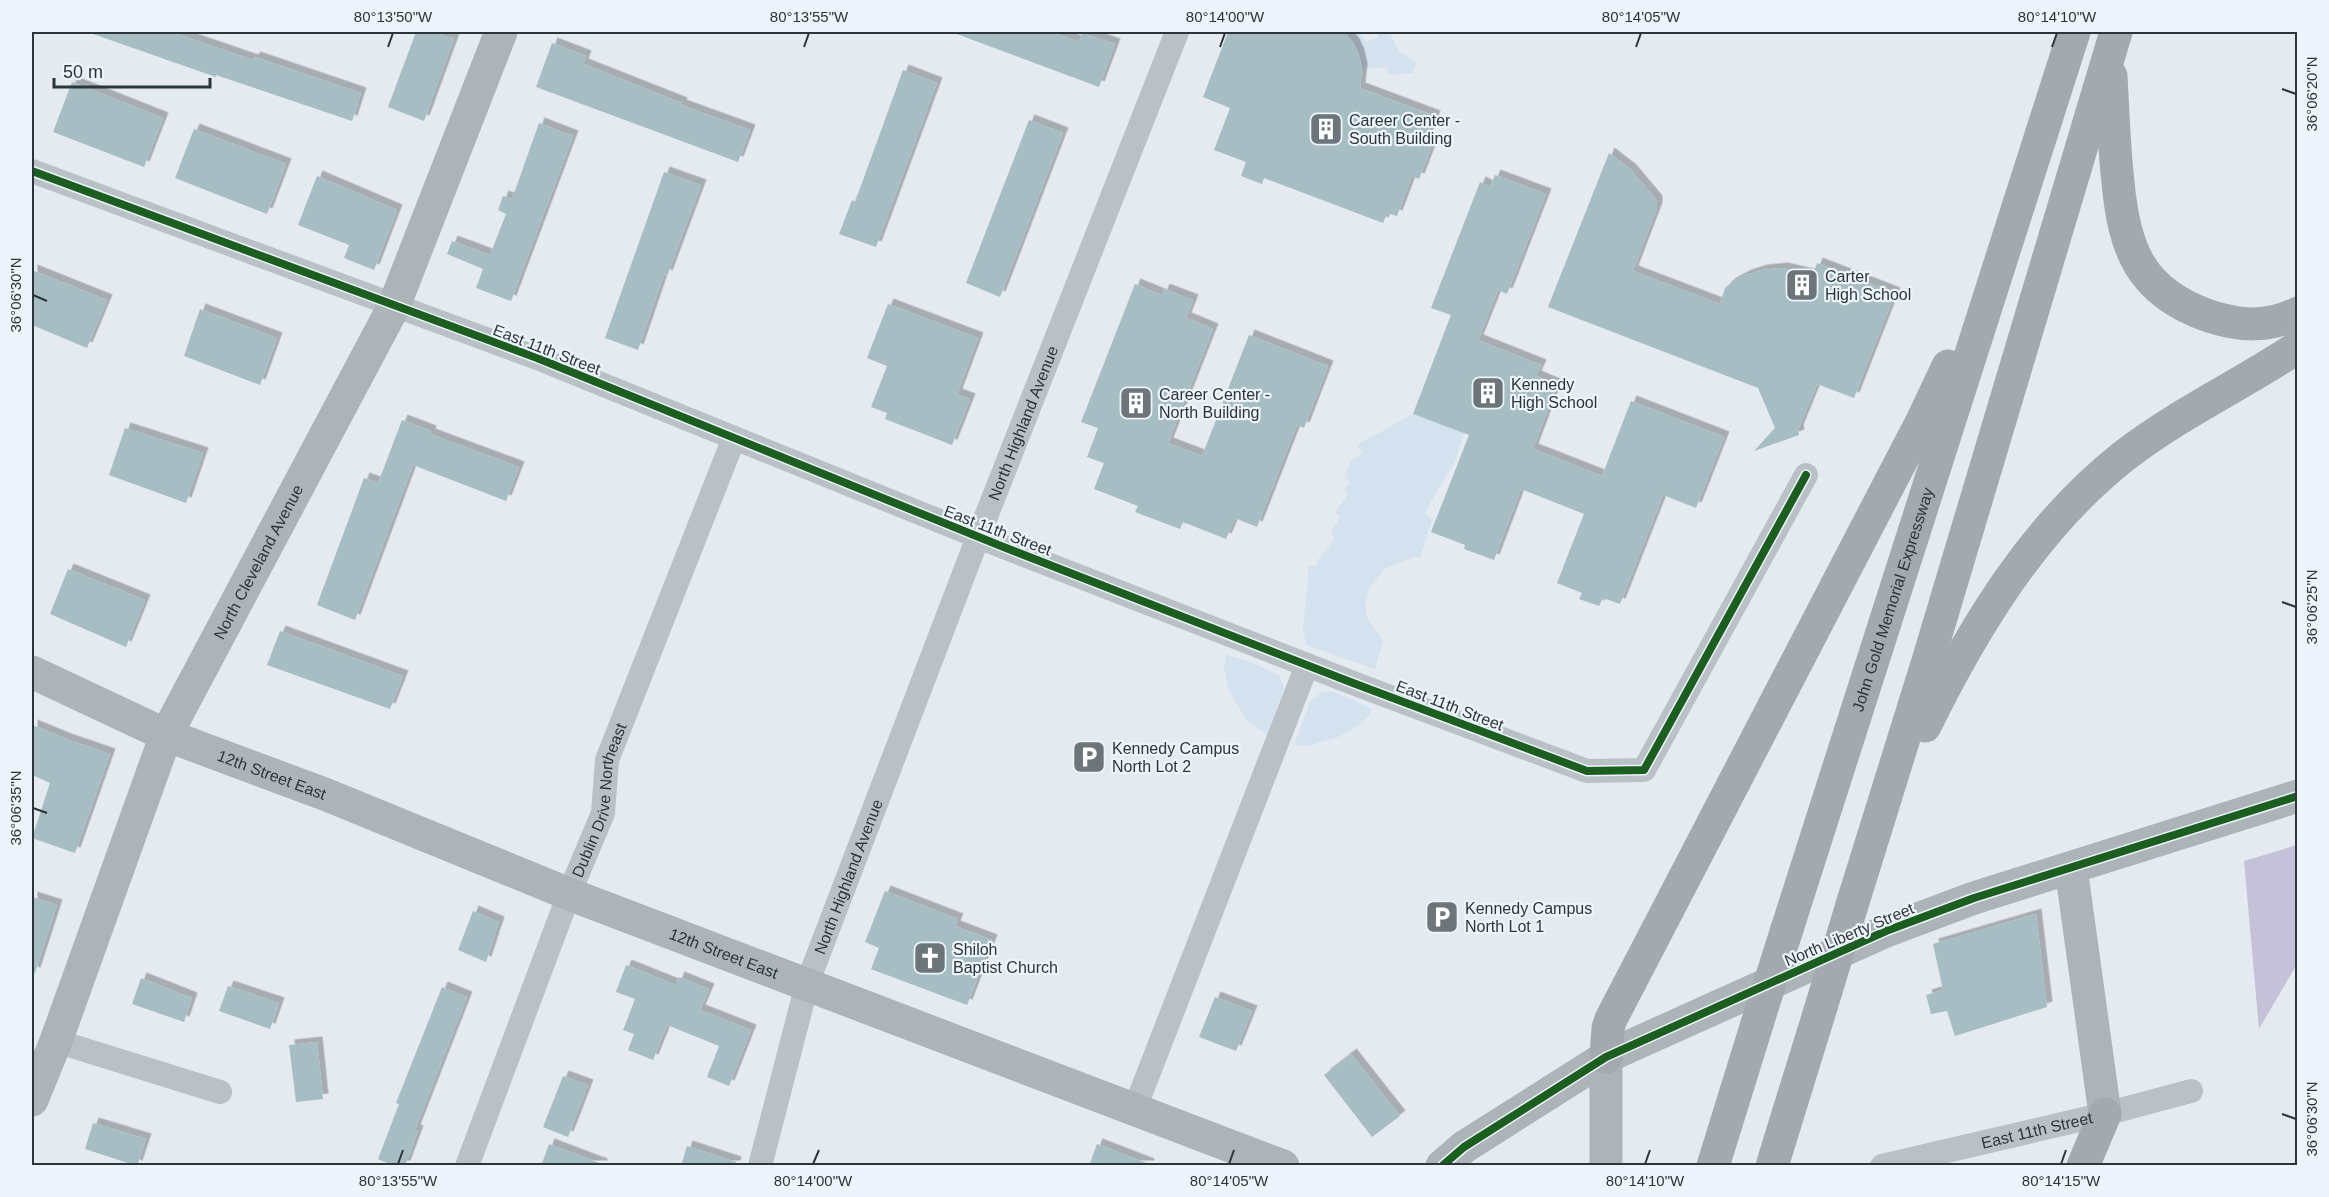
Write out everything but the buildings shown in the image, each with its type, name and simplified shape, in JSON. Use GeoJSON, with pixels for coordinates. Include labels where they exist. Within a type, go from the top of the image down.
{"type":"FeatureCollection","features":[{"type":"Feature","properties":{"kind":"highway","name":"John Gold Memorial Expressway"},"geometry":{"type":"LineString","coordinates":[[1715,1161],[2074,32]]}},
{"type":"Feature","properties":{"kind":"highway"},"geometry":{"type":"LineString","coordinates":[[2113,42],[2121,217],[2128,244],[2137,261],[2155,285],[2169,297],[2194,310],[2230,323],[2268,324],[2298,313]]}},
{"type":"Feature","properties":{"kind":"highway"},"geometry":{"type":"LineString","coordinates":[[1776,1152],[1932,650],[2113,42]]}},
{"type":"Feature","properties":{"kind":"highway"},"geometry":{"type":"LineString","coordinates":[[1606,1057],[1608,1028],[1611,1019],[1922,421],[2005,244]]}},
{"type":"Feature","properties":{"kind":"highway"},"geometry":{"type":"LineString","coordinates":[[1878,822],[1949,677],[1971,639],[2020,564],[2057,520],[2096,479],[2126,455],[2298,347]]}},
{"type":"Feature","properties":{"kind":"highway"},"geometry":{"type":"LineString","coordinates":[[2083,1166],[2105,1114]]}},
{"type":"Feature","properties":{"kind":"highway"},"geometry":{"type":"LineString","coordinates":[[2092,1166],[2105,1114]]}},
{"type":"Feature","properties":{"kind":"street","name":"North Cleveland Avenue"},"geometry":{"type":"LineString","coordinates":[[32,1100],[56,1041],[166,735],[394,306],[501,32]]}},
{"type":"Feature","properties":{"kind":"street","name":"North Highland Avenue"},"geometry":{"type":"LineString","coordinates":[[760,1166],[807,984],[978,537],[1177,32]]}},
{"type":"Feature","properties":{"kind":"street","name":"East 11th Street"},"geometry":{"type":"LineString","coordinates":[[32,171],[537,358],[978,537],[1587,771],[1644,770],[1806,475]]}},
{"type":"Feature","properties":{"kind":"street","name":"Dublin Drive Northeast"},"geometry":{"type":"LineString","coordinates":[[467,1166],[569,894],[603,813],[607,760],[734,438]]}},
{"type":"Feature","properties":{"kind":"street"},"geometry":{"type":"LineString","coordinates":[[1135,1108],[1307,665]]}},
{"type":"Feature","properties":{"kind":"street","name":"12th Street East"},"geometry":{"type":"LineString","coordinates":[[32,672],[166,735],[327,795],[569,894],[1283,1166]]}},
{"type":"Feature","properties":{"kind":"street","name":"North Liberty Street"},"geometry":{"type":"LineString","coordinates":[[1442,1166],[1464,1147],[1606,1057],[1886,931],[1974,898],[2298,796]]}},
{"type":"Feature","properties":{"kind":"street"},"geometry":{"type":"LineString","coordinates":[[2070,867],[2105,1114]]}},
{"type":"Feature","properties":{"kind":"street"},"geometry":{"type":"LineString","coordinates":[[56,1041],[220,1092]]}},
{"type":"Feature","properties":{"kind":"street"},"geometry":{"type":"LineString","coordinates":[[1606,1057],[1606,1166]]}},
{"type":"Feature","properties":{"kind":"street","name":"East 11th Street"},"geometry":{"type":"LineString","coordinates":[[1882,1166],[2105,1114],[2191,1091]]}},
{"type":"Feature","properties":{"kind":"shaded area"},"geometry":{"type":"Polygon","coordinates":[[[1343,32],[1366,32],[1362,35],[1367,42],[1379,37],[1376,32],[1389,32],[1399,51],[1416,63],[1413,73],[1389,75],[1387,67],[1362,69],[1357,50],[1343,32]]]}},
{"type":"Feature","properties":{"kind":"shaded area"},"geometry":{"type":"Polygon","coordinates":[[[1413,414],[1464,433],[1455,461],[1425,512],[1432,520],[1420,558],[1414,557],[1384,569],[1369,588],[1365,607],[1368,620],[1383,640],[1375,669],[1306,645],[1303,628],[1309,566],[1317,565],[1317,561],[1335,539],[1331,531],[1341,517],[1335,512],[1348,495],[1343,489],[1350,483],[1345,476],[1350,462],[1362,453],[1357,445],[1413,414]]]}},
{"type":"Feature","properties":{"kind":"shaded area"},"geometry":{"type":"Polygon","coordinates":[[[1226,655],[1245,660],[1279,675],[1284,688],[1267,735],[1247,721],[1229,691],[1224,669],[1226,655]]]}},
{"type":"Feature","properties":{"kind":"shaded area"},"geometry":{"type":"Polygon","coordinates":[[[1323,691],[1335,692],[1372,709],[1370,715],[1359,725],[1338,737],[1307,746],[1294,745],[1310,702],[1323,691]]]}},
{"type":"Feature","properties":{"kind":"shaded area"},"geometry":{"type":"Polygon","coordinates":[[[2297,845],[2297,964],[2259,1029],[2244,861],[2297,845]]]}},
{"type":"Feature","properties":{"kind":"cycle path"},"geometry":{"type":"LineString","coordinates":[[32,171],[537,358],[1001,546],[1587,771],[1644,770],[1806,475]]}},
{"type":"Feature","properties":{"kind":"cycle path"},"geometry":{"type":"LineString","coordinates":[[1442,1166],[1464,1147],[1606,1057],[1886,931],[1974,898],[2298,796]]}},
{"type":"Feature","properties":{"kind":"place","name":"Career Center - South Building"},"geometry":{"type":"Point","coordinates":[1326,129]}},
{"type":"Feature","properties":{"kind":"place","name":"Carter High School"},"geometry":{"type":"Point","coordinates":[1802,285]}},
{"type":"Feature","properties":{"kind":"place","name":"Kennedy High School"},"geometry":{"type":"Point","coordinates":[1488,393]}},
{"type":"Feature","properties":{"kind":"place","name":"Career Center - North Building"},"geometry":{"type":"Point","coordinates":[1136,403]}},
{"type":"Feature","properties":{"kind":"place","name":"Kennedy Campus North Lot 2"},"geometry":{"type":"Point","coordinates":[1089,757]}},
{"type":"Feature","properties":{"kind":"place","name":"Kennedy Campus North Lot 1"},"geometry":{"type":"Point","coordinates":[1442,917]}},
{"type":"Feature","properties":{"kind":"place","name":"Shiloh Baptist Church"},"geometry":{"type":"Point","coordinates":[930,958]}}]}
